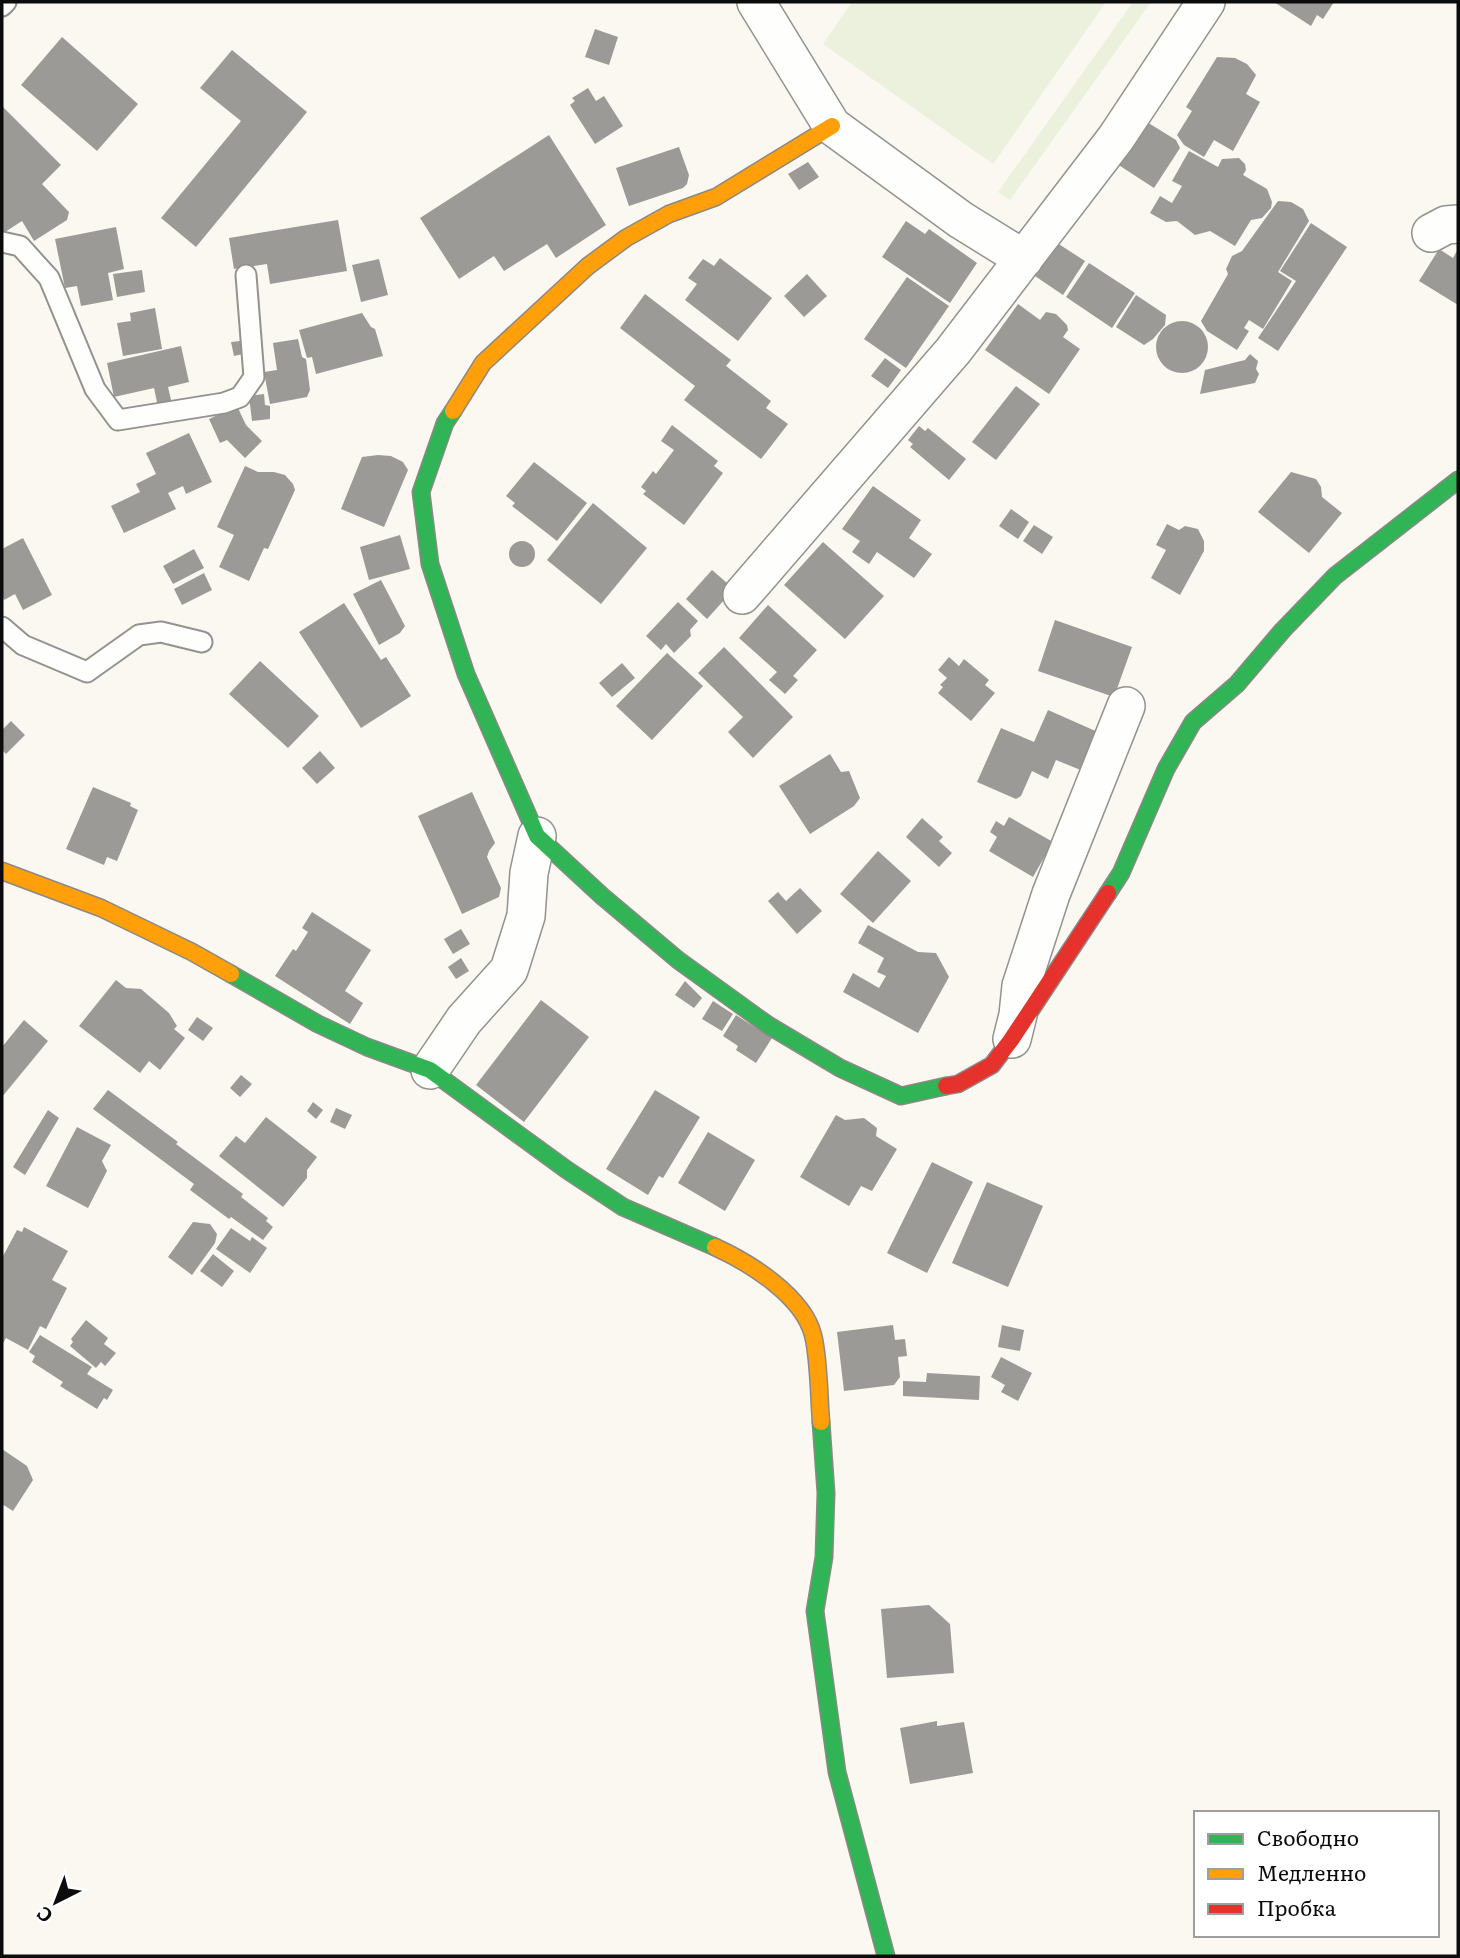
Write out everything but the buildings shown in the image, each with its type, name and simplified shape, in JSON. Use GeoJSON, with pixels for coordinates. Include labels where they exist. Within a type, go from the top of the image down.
{"type":"FeatureCollection","features":[{"type":"Feature","properties":{"kind":"street"},"geometry":{"type":"LineString","coordinates":[[756,2],[832,126],[961,220],[1024,259]]}},
{"type":"Feature","properties":{"kind":"street"},"geometry":{"type":"LineString","coordinates":[[741,595],[954,351],[1116,138],[1206,2]]}},
{"type":"Feature","properties":{"kind":"street"},"geometry":{"type":"LineString","coordinates":[[832,126],[716,197],[669,214],[626,238],[588,266],[483,363],[445,423],[421,492],[430,564],[466,674],[537,836],[602,896],[678,960],[768,1025],[840,1068],[901,1096],[958,1084],[992,1065],[1121,873],[1166,769],[1193,722],[1237,684],[1282,631],[1335,576],[1458,480]]}},
{"type":"Feature","properties":{"kind":"street"},"geometry":{"type":"LineString","coordinates":[[1011,1040],[1018,1015],[1021,986],[1051,894],[1126,706]]}},
{"type":"Feature","properties":{"kind":"street"},"geometry":{"type":"LineString","coordinates":[[430,1070],[464,1020],[509,970],[526,916],[529,873],[537,836]]}},
{"type":"Feature","properties":{"kind":"street"},"geometry":{"type":"LineString","coordinates":[[2,872],[101,908],[192,952],[318,1024],[367,1047],[430,1070],[567,1171],[623,1207],[735,1256],[793,1298],[813,1334],[826,1493],[824,1558],[815,1611],[837,1772],[886,1956]]}},
{"type":"Feature","properties":{"kind":"lane"},"geometry":{"type":"LineString","coordinates":[[2,6],[6,2]]}},
{"type":"Feature","properties":{"kind":"lane"},"geometry":{"type":"LineString","coordinates":[[2,242],[20,246],[49,278],[95,389],[118,420],[224,403],[240,397],[254,377],[246,275]]}},
{"type":"Feature","properties":{"kind":"lane"},"geometry":{"type":"LineString","coordinates":[[2,627],[23,645],[87,672],[139,635],[161,632],[202,642]]}},
{"type":"Feature","properties":{"kind":"green space"},"geometry":{"type":"Polygon","coordinates":[[[852,2],[1106,2],[993,164],[823,44],[852,2]]]}},
{"type":"Feature","properties":{"kind":"green space"},"geometry":{"type":"Polygon","coordinates":[[[1133,2],[1151,2],[1010,200],[998,192],[1133,2]]]}},
{"type":"Feature","properties":{"kind":"traffic: fast"},"geometry":{"type":"LineString","coordinates":[[453,411],[445,423],[421,492],[430,564],[466,674],[537,836],[602,896],[678,960],[768,1025],[840,1068],[901,1096],[946,1086]]}},
{"type":"Feature","properties":{"kind":"traffic: fast"},"geometry":{"type":"LineString","coordinates":[[1108,893],[1121,873],[1166,769],[1193,722],[1237,684],[1282,631],[1335,576],[1458,480]]}},
{"type":"Feature","properties":{"kind":"traffic: fast"},"geometry":{"type":"LineString","coordinates":[[231,974],[318,1024],[367,1047],[430,1070],[567,1170],[623,1207],[715,1247]]}},
{"type":"Feature","properties":{"kind":"traffic: fast"},"geometry":{"type":"LineString","coordinates":[[821,1422],[826,1493],[824,1557],[815,1611],[837,1772],[886,1956]]}},
{"type":"Feature","properties":{"kind":"traffic: slow"},"geometry":{"type":"LineString","coordinates":[[453,411],[483,363],[588,266],[626,238],[669,214],[716,197],[832,126]]}},
{"type":"Feature","properties":{"kind":"traffic: slow"},"geometry":{"type":"LineString","coordinates":[[2,871],[101,908],[231,974]]}},
{"type":"Feature","properties":{"kind":"traffic: slow"},"geometry":{"type":"LineString","coordinates":[[715,1247],[744,1262],[773,1282],[787,1294],[807,1321],[817,1355],[821,1422]]}},
{"type":"Feature","properties":{"kind":"traffic: jam"},"geometry":{"type":"LineString","coordinates":[[946,1086],[958,1084],[992,1065],[1108,893]]}}]}
